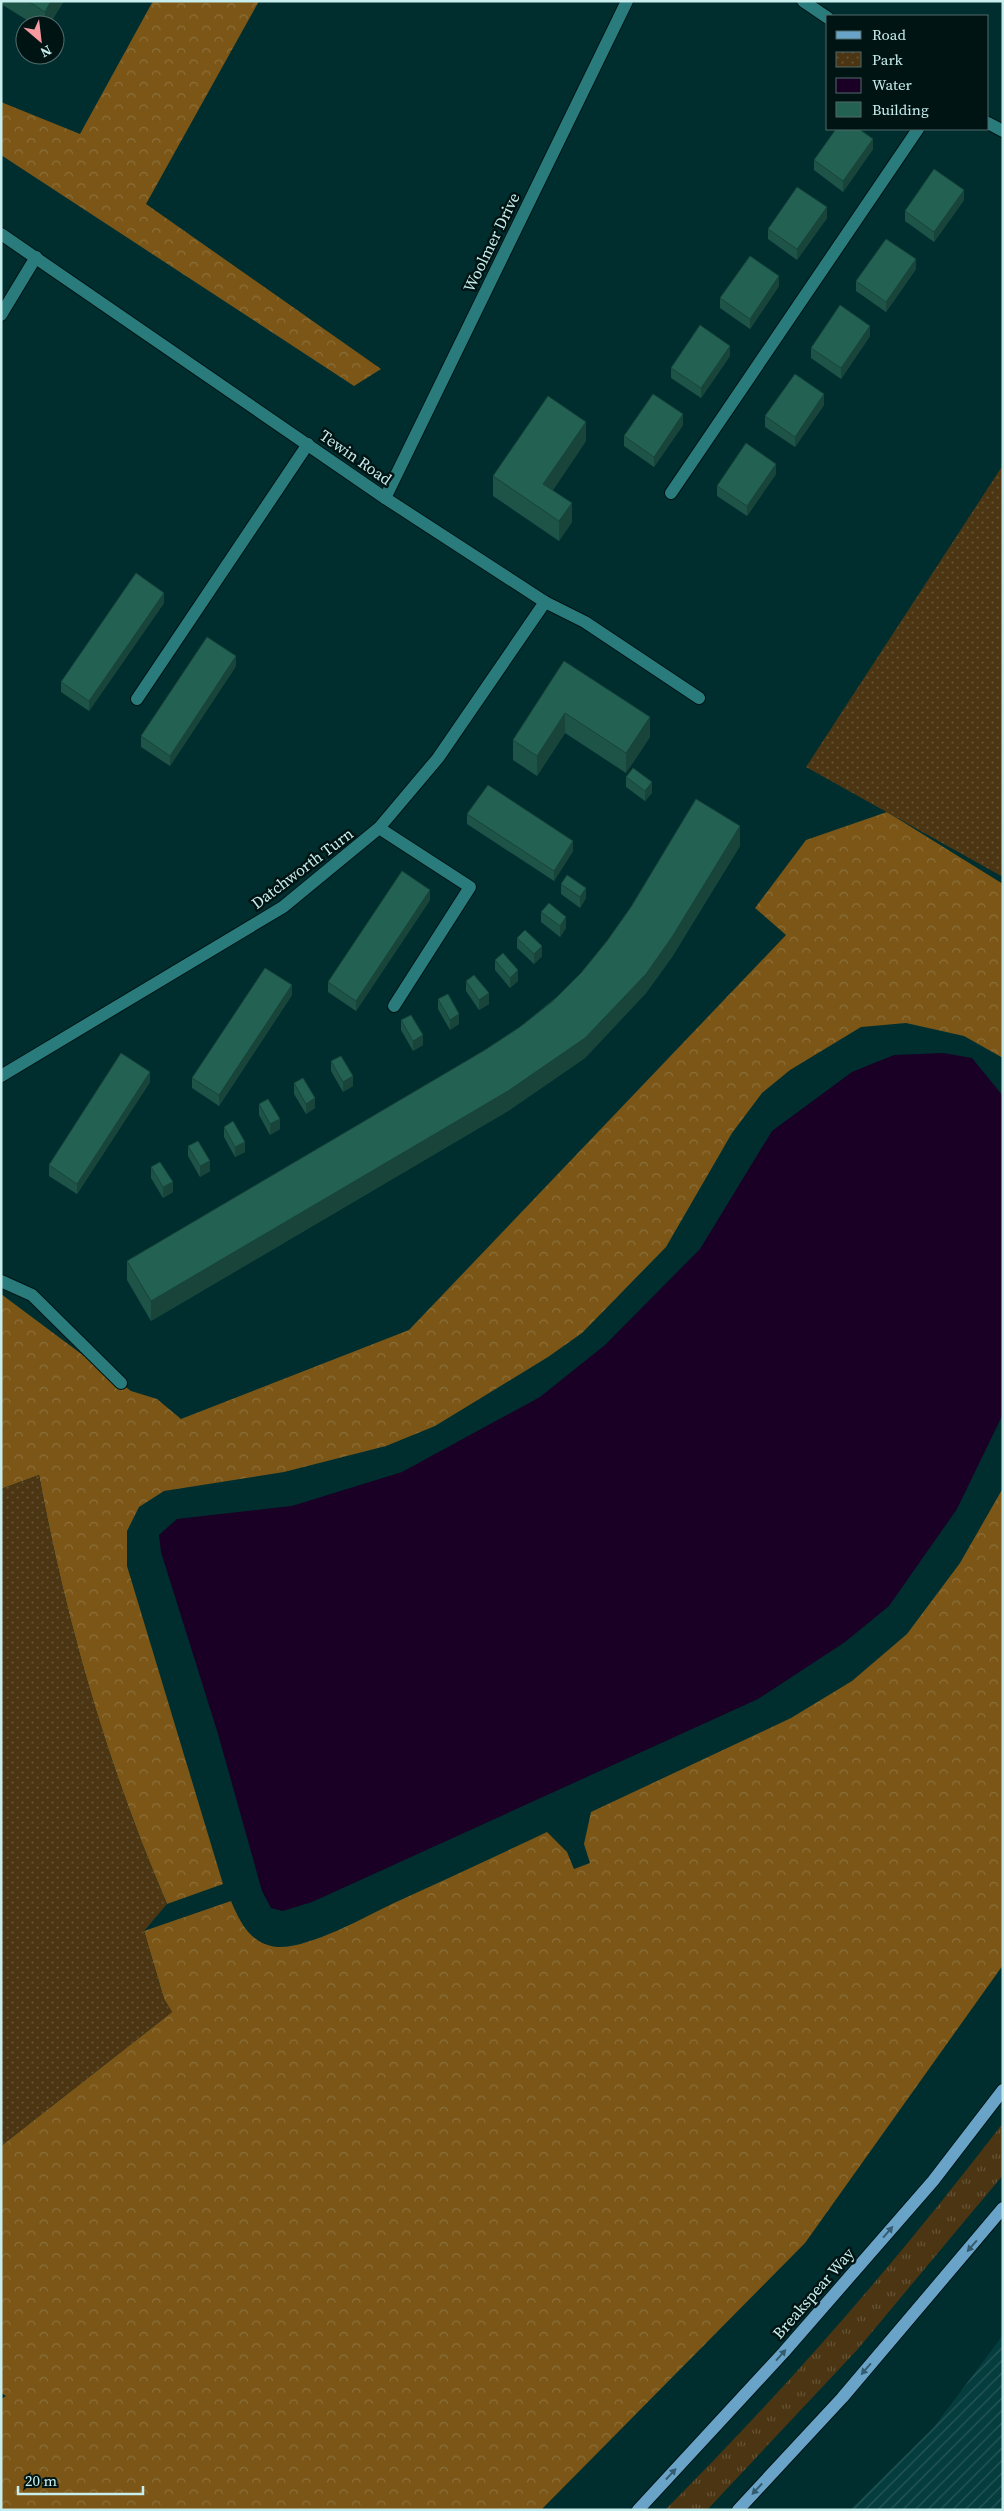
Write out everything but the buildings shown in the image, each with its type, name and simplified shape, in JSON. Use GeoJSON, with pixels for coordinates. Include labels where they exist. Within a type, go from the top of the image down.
{"type":"FeatureCollection","features":[{"type":"Feature","properties":{"kind":"main road","name":"Breakspear Way"},"geometry":{"type":"LineString","coordinates":[[638,2510],[784,2352],[907,2211],[1003,2090]]}},
{"type":"Feature","properties":{"kind":"main road"},"geometry":{"type":"LineString","coordinates":[[738,2510],[842,2398],[1003,2208]]}},
{"type":"Feature","properties":{"kind":"street","name":"Woolmer Drive"},"geometry":{"type":"LineString","coordinates":[[385,498],[627,1]]}},
{"type":"Feature","properties":{"kind":"street"},"geometry":{"type":"LineString","coordinates":[[803,1],[826,17]]}},
{"type":"Feature","properties":{"kind":"street"},"geometry":{"type":"LineString","coordinates":[[989,124],[1003,132]]}},
{"type":"Feature","properties":{"kind":"street"},"geometry":{"type":"LineString","coordinates":[[671,493],[917,130]]}},
{"type":"Feature","properties":{"kind":"street","name":"Tewin Road"},"geometry":{"type":"LineString","coordinates":[[1,234],[385,498],[545,602],[585,622],[699,698]]}},
{"type":"Feature","properties":{"kind":"street"},"geometry":{"type":"LineString","coordinates":[[1,315],[36,257]]}},
{"type":"Feature","properties":{"kind":"street"},"geometry":{"type":"LineString","coordinates":[[137,699],[308,444]]}},
{"type":"Feature","properties":{"kind":"street","name":"Datchworth Turn"},"geometry":{"type":"LineString","coordinates":[[1,1076],[283,907],[379,828],[438,758],[545,602]]}},
{"type":"Feature","properties":{"kind":"street"},"geometry":{"type":"LineString","coordinates":[[379,828],[470,886],[394,1006]]}},
{"type":"Feature","properties":{"kind":"street"},"geometry":{"type":"LineString","coordinates":[[1,1281],[32,1295],[121,1383]]}},
{"type":"Feature","properties":{"kind":"shaded area"},"geometry":{"type":"Polygon","coordinates":[[[1003,2335],[1003,2510],[850,2510],[934,2427],[1003,2335]]]}},
{"type":"Feature","properties":{"kind":"green space"},"geometry":{"type":"Polygon","coordinates":[[[153,1],[259,1],[146,204],[381,369],[354,386],[1,155],[1,102],[80,134],[153,1]]]}},
{"type":"Feature","properties":{"kind":"green space"},"geometry":{"type":"Polygon","coordinates":[[[1003,465],[1003,877],[806,767],[1003,465]]]}},
{"type":"Feature","properties":{"kind":"green space"},"geometry":{"type":"Polygon","coordinates":[[[887,812],[1003,884],[1003,1058],[964,1036],[906,1023],[861,1027],[790,1070],[762,1093],[732,1133],[666,1247],[582,1333],[548,1357],[435,1426],[386,1446],[284,1472],[164,1491],[139,1507],[127,1531],[127,1566],[223,1884],[167,1904],[126,1800],[91,1693],[62,1585],[39,1475],[1,1489],[1,1294],[131,1391],[157,1399],[181,1419],[409,1330],[786,935],[755,908],[806,840],[887,812]]]}},
{"type":"Feature","properties":{"kind":"green space"},"geometry":{"type":"Polygon","coordinates":[[[39,1475],[62,1585],[91,1693],[126,1800],[167,1904],[144,1931],[164,1999],[172,2012],[1,2146],[1,1489],[39,1475]]]}},
{"type":"Feature","properties":{"kind":"green space"},"geometry":{"type":"Polygon","coordinates":[[[1003,1488],[1003,1965],[805,2243],[541,2510],[1,2510],[1,2399],[6,2396],[1,2393],[1,2146],[172,2012],[164,1999],[144,1931],[231,1901],[242,1924],[253,1937],[268,1945],[277,1947],[304,1943],[352,1924],[547,1832],[567,1852],[574,1869],[590,1863],[584,1844],[591,1812],[791,1718],[852,1681],[907,1634],[960,1563],[1003,1488]]]}},
{"type":"Feature","properties":{"kind":"green space"},"geometry":{"type":"Polygon","coordinates":[[[1003,2123],[1003,2175],[857,2350],[707,2510],[665,2510],[754,2418],[840,2322],[964,2174],[1003,2123]]]}},
{"type":"Feature","properties":{"kind":"water"},"geometry":{"type":"Polygon","coordinates":[[[943,1053],[972,1058],[1003,1096],[1003,1414],[957,1509],[889,1606],[845,1642],[758,1699],[312,1902],[283,1911],[271,1908],[262,1891],[218,1734],[161,1552],[159,1535],[177,1519],[292,1506],[402,1472],[540,1397],[605,1345],[700,1249],[772,1131],[852,1072],[894,1055],[943,1053]]]}}]}
